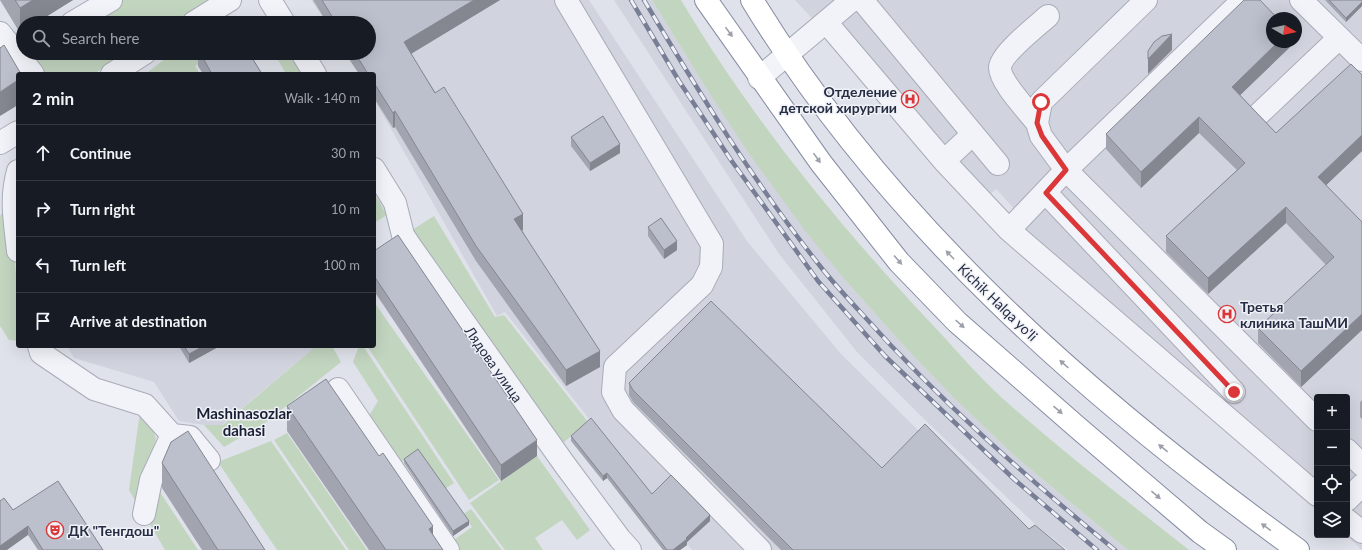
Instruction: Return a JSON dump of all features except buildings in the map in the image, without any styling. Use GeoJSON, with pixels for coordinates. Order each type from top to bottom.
{"type":"FeatureCollection","features":[{"type":"Feature","properties":{"kind":"highway"},"geometry":{"type":"LineString","coordinates":[[706,0],[739,45],[759,78],[821,163],[899,262],[957,322],[1089,438],[1200,532],[1225,550]]}},
{"type":"Feature","properties":{"kind":"highway","name":"Kichik Halqa yo'li"},"geometry":{"type":"LineString","coordinates":[[752,0],[787,56],[818,98],[894,192],[976,283],[1098,395],[1218,492],[1298,550]]}},
{"type":"Feature","properties":{"kind":"street"},"geometry":{"type":"LineString","coordinates":[[84,16],[111,0]]}},
{"type":"Feature","properties":{"kind":"street"},"geometry":{"type":"LineString","coordinates":[[204,16],[230,0]]}},
{"type":"Feature","properties":{"kind":"street"},"geometry":{"type":"LineString","coordinates":[[270,0],[280,16]]}},
{"type":"Feature","properties":{"kind":"street"},"geometry":{"type":"LineString","coordinates":[[566,0],[712,244],[711,267],[702,285],[615,367],[613,392],[623,410],[760,550]]}},
{"type":"Feature","properties":{"kind":"street"},"geometry":{"type":"LineString","coordinates":[[759,78],[852,0]]}},
{"type":"Feature","properties":{"kind":"street"},"geometry":{"type":"LineString","coordinates":[[862,0],[998,164]]}},
{"type":"Feature","properties":{"kind":"street"},"geometry":{"type":"LineString","coordinates":[[1037,123],[1041,102],[1146,0]]}},
{"type":"Feature","properties":{"kind":"street"},"geometry":{"type":"LineString","coordinates":[[1009,230],[1046,193],[1066,170],[1243,0]]}},
{"type":"Feature","properties":{"kind":"street"},"geometry":{"type":"LineString","coordinates":[[1301,0],[1362,60]]}},
{"type":"Feature","properties":{"kind":"street"},"geometry":{"type":"LineString","coordinates":[[1048,16],[1004,57],[1000,67],[1003,79],[1037,123],[1042,136],[1066,170],[1314,417]]}},
{"type":"Feature","properties":{"kind":"street"},"geometry":{"type":"LineString","coordinates":[[826,22],[944,161],[1009,230],[1314,492]]}},
{"type":"Feature","properties":{"kind":"street"},"geometry":{"type":"LineString","coordinates":[[0,33],[16,48]]}},
{"type":"Feature","properties":{"kind":"street"},"geometry":{"type":"LineString","coordinates":[[1260,113],[1339,38]]}},
{"type":"Feature","properties":{"kind":"street"},"geometry":{"type":"LineString","coordinates":[[25,60],[31,72]]}},
{"type":"Feature","properties":{"kind":"street"},"geometry":{"type":"LineString","coordinates":[[115,72],[135,60]]}},
{"type":"Feature","properties":{"kind":"street"},"geometry":{"type":"LineString","coordinates":[[306,60],[314,72]]}},
{"type":"Feature","properties":{"kind":"street"},"geometry":{"type":"LineString","coordinates":[[0,143],[16,133]]}},
{"type":"Feature","properties":{"kind":"street"},"geometry":{"type":"LineString","coordinates":[[944,161],[973,134]]}},
{"type":"Feature","properties":{"kind":"street","name":"Лядова улица"},"geometry":{"type":"LineString","coordinates":[[376,172],[395,203],[404,235],[411,247],[565,465],[620,546]]}},
{"type":"Feature","properties":{"kind":"street"},"geometry":{"type":"LineString","coordinates":[[8,184],[16,238]]}},
{"type":"Feature","properties":{"kind":"street"},"geometry":{"type":"LineString","coordinates":[[1046,193],[1234,392]]}},
{"type":"Feature","properties":{"kind":"street"},"geometry":{"type":"LineString","coordinates":[[40,348],[41,353],[94,389],[144,405],[172,435],[190,437],[209,460]]}},
{"type":"Feature","properties":{"kind":"street"},"geometry":{"type":"LineString","coordinates":[[338,389],[448,550]]}},
{"type":"Feature","properties":{"kind":"street"},"geometry":{"type":"LineString","coordinates":[[144,514],[151,480],[172,435]]}},
{"type":"Feature","properties":{"kind":"street"},"geometry":{"type":"LineString","coordinates":[[1350,453],[1362,465]]}},
{"type":"Feature","properties":{"kind":"street"},"geometry":{"type":"LineString","coordinates":[[1350,497],[1362,486]]}},
{"type":"Feature","properties":{"kind":"street"},"geometry":{"type":"LineString","coordinates":[[1350,522],[1362,532]]}},
{"type":"Feature","properties":{"kind":"shaded area"},"geometry":{"type":"Polygon","coordinates":[[[311,0],[589,0],[747,241],[841,354],[925,437],[1050,550],[692,550],[505,312],[497,316],[376,103],[376,72],[374,72],[371,60],[376,60],[376,16],[322,16],[311,0]]]}},
{"type":"Feature","properties":{"kind":"shaded area"},"geometry":{"type":"Polygon","coordinates":[[[614,0],[652,0],[708,91],[846,281],[904,346],[953,397],[1017,458],[1128,550],[1068,550],[1035,524],[924,419],[857,352],[779,254],[614,0]]]}},
{"type":"Feature","properties":{"kind":"shaded area","name":"Третья клиника ТашМИ"},"geometry":{"type":"Polygon","coordinates":[[[795,0],[1362,0],[1362,550],[1348,538],[1350,538],[1350,394],[1314,394],[1314,508],[997,231],[1017,212],[996,189],[982,201],[795,0]]]}},
{"type":"Feature","properties":{"kind":"shaded area"},"geometry":{"type":"Polygon","coordinates":[[[68,348],[314,348],[222,425],[204,425],[179,421],[154,382],[74,358],[68,348]]]}},
{"type":"Feature","properties":{"kind":"green space"},"geometry":{"type":"Polygon","coordinates":[[[120,0],[208,0],[183,16],[95,16],[120,0]]]}},
{"type":"Feature","properties":{"kind":"green space"},"geometry":{"type":"Polygon","coordinates":[[[652,0],[681,0],[736,85],[796,167],[860,245],[982,378],[1001,397],[1047,437],[1189,550],[1128,550],[1017,458],[953,397],[904,346],[846,281],[806,232],[750,155],[708,91],[652,0]]]}},
{"type":"Feature","properties":{"kind":"green space"},"geometry":{"type":"Polygon","coordinates":[[[32,60],[115,60],[97,72],[40,72],[32,60]]]}},
{"type":"Feature","properties":{"kind":"green space"},"geometry":{"type":"Polygon","coordinates":[[[164,60],[204,60],[195,66],[199,72],[148,72],[164,60]]]}},
{"type":"Feature","properties":{"kind":"green space"},"geometry":{"type":"Polygon","coordinates":[[[278,60],[293,60],[300,72],[285,72],[278,60]]]}},
{"type":"Feature","properties":{"kind":"green space"},"geometry":{"type":"Polygon","coordinates":[[[376,196],[387,215],[376,222],[376,196]]]}},
{"type":"Feature","properties":{"kind":"green space"},"geometry":{"type":"Polygon","coordinates":[[[2,213],[11,219],[16,275],[16,341],[9,340],[0,326],[0,216],[2,213]]]}},
{"type":"Feature","properties":{"kind":"green space"},"geometry":{"type":"Polygon","coordinates":[[[434,216],[495,317],[504,315],[588,422],[563,443],[412,230],[434,216]]]}},
{"type":"Feature","properties":{"kind":"green space"},"geometry":{"type":"Polygon","coordinates":[[[376,305],[499,480],[469,500],[368,348],[376,348],[376,305]]]}},
{"type":"Feature","properties":{"kind":"green space"},"geometry":{"type":"Polygon","coordinates":[[[314,348],[333,348],[341,362],[265,423],[224,447],[204,425],[223,425],[314,348]]]}},
{"type":"Feature","properties":{"kind":"green space"},"geometry":{"type":"Polygon","coordinates":[[[358,348],[364,348],[454,483],[445,489],[419,451],[396,466],[367,419],[378,401],[353,362],[358,348]]]}},
{"type":"Feature","properties":{"kind":"green space"},"geometry":{"type":"Polygon","coordinates":[[[140,412],[152,427],[156,439],[141,511],[129,490],[140,412]]]}},
{"type":"Feature","properties":{"kind":"green space"},"geometry":{"type":"Polygon","coordinates":[[[287,433],[367,550],[349,550],[274,440],[287,433]]]}},
{"type":"Feature","properties":{"kind":"green space"},"geometry":{"type":"Polygon","coordinates":[[[271,441],[346,550],[277,550],[218,462],[271,441]]]}},
{"type":"Feature","properties":{"kind":"green space"},"geometry":{"type":"Polygon","coordinates":[[[537,456],[590,530],[577,540],[562,520],[535,538],[543,550],[505,550],[470,503],[537,456]]]}},
{"type":"Feature","properties":{"kind":"green space"},"geometry":{"type":"Polygon","coordinates":[[[154,483],[198,550],[165,550],[147,519],[154,483]]]}},
{"type":"Feature","properties":{"kind":"green space"},"geometry":{"type":"Polygon","coordinates":[[[471,509],[502,550],[456,550],[451,542],[472,527],[463,514],[471,509]]]}},
{"type":"Feature","properties":{"kind":"railway"},"geometry":{"type":"LineString","coordinates":[[631,0],[679,81],[731,160],[818,281],[885,356],[1015,480],[1097,550]]}},
{"type":"Feature","properties":{"kind":"railway"},"geometry":{"type":"LineString","coordinates":[[644,0],[686,70],[752,173],[799,239],[834,283],[892,347],[953,408],[1049,495],[1115,550]]}},
{"type":"Feature","properties":{"kind":"place","name":"Отделение детской хирургии"},"geometry":{"type":"Point","coordinates":[910,99]}},
{"type":"Feature","properties":{"kind":"place","name":"Третья клиника ТашМИ"},"geometry":{"type":"Point","coordinates":[1227,314]}},
{"type":"Feature","properties":{"kind":"place","name":"ДК \"Тенгдош\""},"geometry":{"type":"Point","coordinates":[55,530]}},
{"type":"Feature","properties":{"kind":"district","name":"Mashinasozlar dahasi"},"geometry":{"type":"Point","coordinates":[244,422]}},
{"type":"Feature","properties":{"kind":"route"},"geometry":{"type":"LineString","coordinates":[[1041,102],[1037,123],[1042,136],[1066,170],[1046,193],[1234,392]]}}]}
